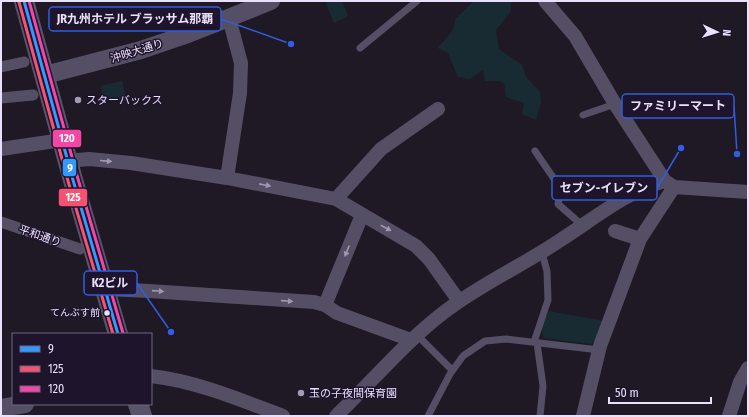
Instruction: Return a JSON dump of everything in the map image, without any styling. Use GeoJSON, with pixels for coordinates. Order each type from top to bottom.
{"type":"FeatureCollection","features":[{"type":"Feature","properties":{"kind":"main road"},"geometry":{"type":"LineString","coordinates":[[24,1],[118,333]]}},
{"type":"Feature","properties":{"kind":"main road"},"geometry":{"type":"LineString","coordinates":[[138,405],[142,416]]}},
{"type":"Feature","properties":{"kind":"street","name":"沖映大通り"},"geometry":{"type":"LineString","coordinates":[[45,75],[141,50],[271,1]]}},
{"type":"Feature","properties":{"kind":"street"},"geometry":{"type":"LineString","coordinates":[[551,3],[575,36],[615,104],[669,184]]}},
{"type":"Feature","properties":{"kind":"street"},"geometry":{"type":"LineString","coordinates":[[227,178],[240,93],[241,63],[229,18]]}},
{"type":"Feature","properties":{"kind":"street"},"geometry":{"type":"LineString","coordinates":[[1,68],[24,62]]}},
{"type":"Feature","properties":{"kind":"street"},"geometry":{"type":"LineString","coordinates":[[1,98],[33,95]]}},
{"type":"Feature","properties":{"kind":"street"},"geometry":{"type":"LineString","coordinates":[[336,199],[381,149],[438,109]]}},
{"type":"Feature","properties":{"kind":"street"},"geometry":{"type":"LineString","coordinates":[[1,149],[62,140]]}},
{"type":"Feature","properties":{"kind":"street"},"geometry":{"type":"LineString","coordinates":[[68,161],[89,159],[131,163],[227,178],[336,199],[416,246],[429,259],[459,301]]}},
{"type":"Feature","properties":{"kind":"street"},"geometry":{"type":"LineString","coordinates":[[583,416],[599,350],[640,239],[669,184]]}},
{"type":"Feature","properties":{"kind":"street"},"geometry":{"type":"LineString","coordinates":[[336,416],[414,338],[459,301],[542,253],[633,193],[648,185],[669,184],[748,192]]}},
{"type":"Feature","properties":{"kind":"street"},"geometry":{"type":"LineString","coordinates":[[325,305],[362,215]]}},
{"type":"Feature","properties":{"kind":"street","name":"平和通り"},"geometry":{"type":"LineString","coordinates":[[1,222],[80,249]]}},
{"type":"Feature","properties":{"kind":"street"},"geometry":{"type":"LineString","coordinates":[[615,232],[640,239]]}},
{"type":"Feature","properties":{"kind":"street"},"geometry":{"type":"LineString","coordinates":[[105,289],[314,302],[325,305],[338,313],[414,338]]}},
{"type":"Feature","properties":{"kind":"street"},"geometry":{"type":"LineString","coordinates":[[729,416],[740,382],[748,368]]}},
{"type":"Feature","properties":{"kind":"street"},"geometry":{"type":"LineString","coordinates":[[152,376],[167,378],[226,395],[283,416]]}},
{"type":"Feature","properties":{"kind":"street"},"geometry":{"type":"LineString","coordinates":[[1,408],[19,405]]}},
{"type":"Feature","properties":{"kind":"lane"},"geometry":{"type":"LineString","coordinates":[[360,48],[417,1]]}},
{"type":"Feature","properties":{"kind":"lane"},"geometry":{"type":"LineString","coordinates":[[583,115],[615,104]]}},
{"type":"Feature","properties":{"kind":"lane"},"geometry":{"type":"LineString","coordinates":[[535,151],[561,189],[558,204],[583,226]]}},
{"type":"Feature","properties":{"kind":"lane"},"geometry":{"type":"LineString","coordinates":[[540,416],[543,386],[536,343],[548,300],[547,271],[542,253]]}},
{"type":"Feature","properties":{"kind":"lane"},"geometry":{"type":"LineString","coordinates":[[414,338],[452,370]]}},
{"type":"Feature","properties":{"kind":"lane"},"geometry":{"type":"LineString","coordinates":[[428,416],[452,370],[463,356],[485,341],[506,339],[599,350]]}},
{"type":"Feature","properties":{"kind":"shaded area"},"geometry":{"type":"Polygon","coordinates":[[[330,1],[342,1],[348,16],[334,23],[326,3],[330,1]]]}},
{"type":"Feature","properties":{"kind":"shaded area"},"geometry":{"type":"Polygon","coordinates":[[[474,1],[511,1],[511,11],[496,30],[499,49],[522,65],[526,77],[540,92],[541,103],[536,120],[522,114],[524,103],[506,97],[504,83],[499,81],[485,81],[483,70],[470,79],[458,77],[448,53],[438,48],[453,30],[456,18],[474,1]]]}},
{"type":"Feature","properties":{"kind":"shaded area"},"geometry":{"type":"Polygon","coordinates":[[[122,81],[127,102],[105,101],[100,86],[122,81]]]}},
{"type":"Feature","properties":{"kind":"shaded area"},"geometry":{"type":"Polygon","coordinates":[[[549,311],[603,321],[596,340],[591,344],[543,338],[542,325],[549,311]]]}},
{"type":"Feature","properties":{"kind":"transit line","name":"9"},"geometry":{"type":"LineString","coordinates":[[24,1],[73,180],[118,333]]}},
{"type":"Feature","properties":{"kind":"transit line","name":"120"},"geometry":{"type":"LineString","coordinates":[[29,1],[78,179],[123,333]]}},
{"type":"Feature","properties":{"kind":"transit line","name":"125"},"geometry":{"type":"LineString","coordinates":[[19,2],[68,181],[113,333]]}},
{"type":"Feature","properties":{"kind":"place","name":"JR九州ホテル ブラッサム那覇"},"geometry":{"type":"Point","coordinates":[291,44]}},
{"type":"Feature","properties":{"kind":"place","name":"スターバックス"},"geometry":{"type":"Point","coordinates":[78,100]}},
{"type":"Feature","properties":{"kind":"place","name":"セブン-イレブン"},"geometry":{"type":"Point","coordinates":[681,148]}},
{"type":"Feature","properties":{"kind":"place","name":"ファミリーマート"},"geometry":{"type":"Point","coordinates":[737,154]}},
{"type":"Feature","properties":{"kind":"place","name":"てんぶす前"},"geometry":{"type":"Point","coordinates":[107,313]}},
{"type":"Feature","properties":{"kind":"place","name":"K2ビル"},"geometry":{"type":"Point","coordinates":[171,332]}},
{"type":"Feature","properties":{"kind":"place","name":"玉の子夜間保育園"},"geometry":{"type":"Point","coordinates":[301,393]}}]}
